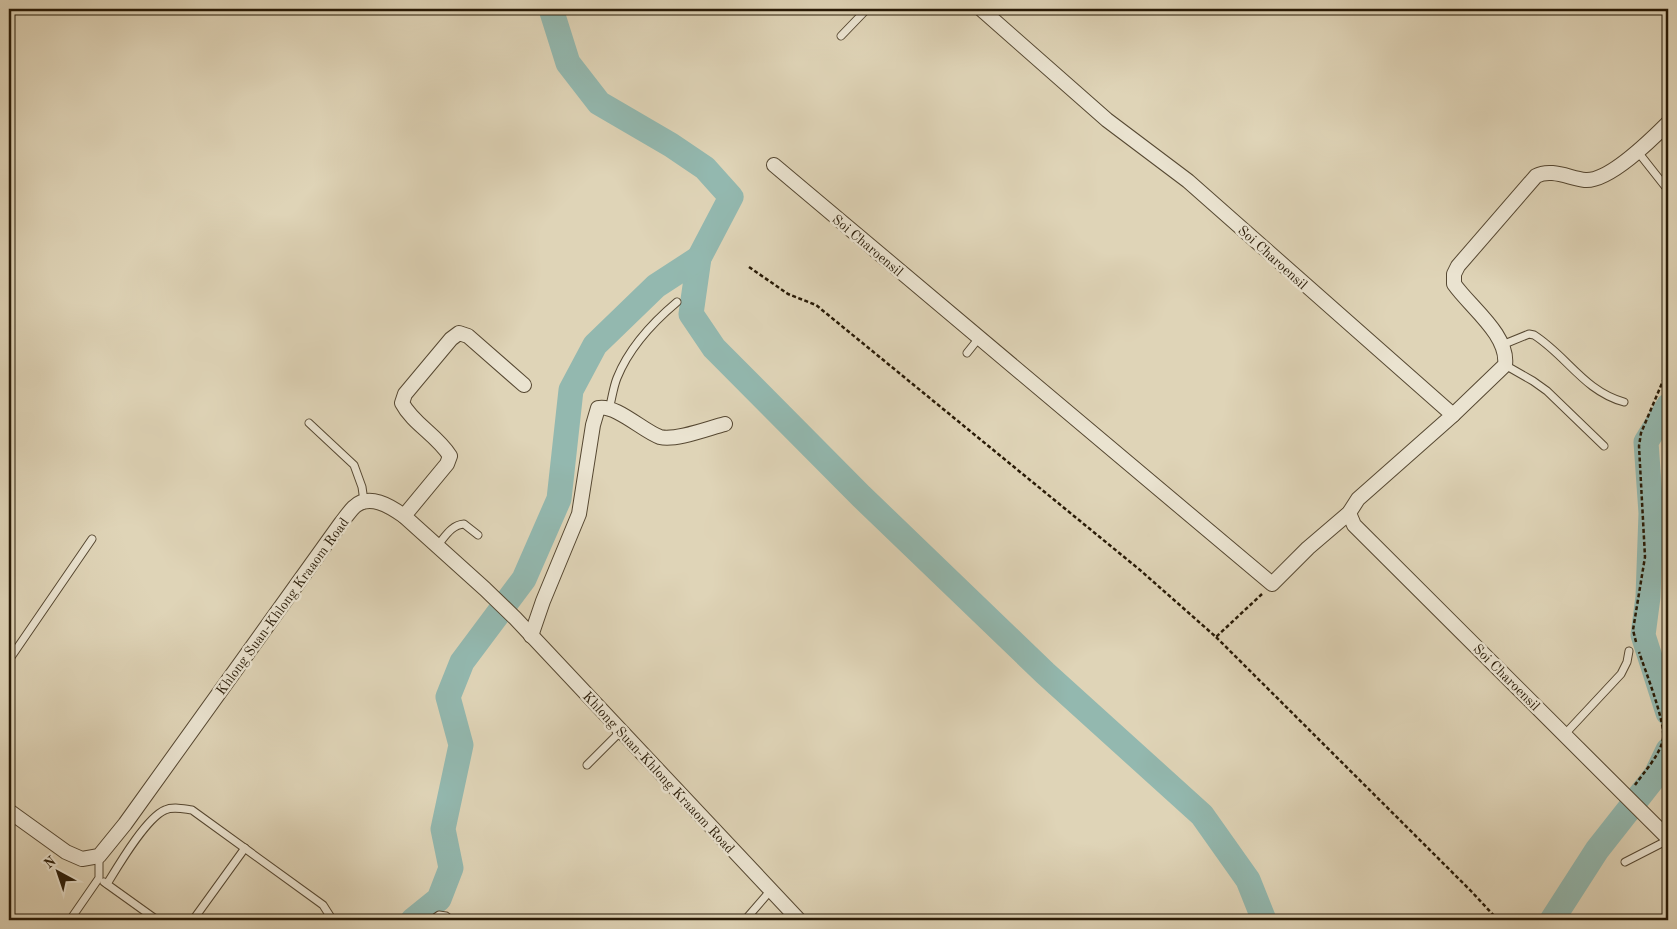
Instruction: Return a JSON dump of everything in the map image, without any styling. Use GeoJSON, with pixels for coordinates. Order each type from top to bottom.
{"type":"FeatureCollection","features":[{"type":"Feature","properties":{"kind":"street","name":"Soi Charoensil"},"geometry":{"type":"LineString","coordinates":[[981,9],[1107,120],[1188,181],[1453,415]]}},
{"type":"Feature","properties":{"kind":"street"},"geometry":{"type":"LineString","coordinates":[[1272,584],[1308,548],[1349,513],[1358,500],[1453,415],[1505,365],[1505,351],[1498,336],[1454,284],[1454,274],[1458,266],[1536,176],[1546,172],[1584,180],[1594,178],[1613,169],[1638,152],[1668,123]]}},
{"type":"Feature","properties":{"kind":"street","name":"Soi Charoensil"},"geometry":{"type":"LineString","coordinates":[[774,166],[1272,584]]}},
{"type":"Feature","properties":{"kind":"street"},"geometry":{"type":"LineString","coordinates":[[404,516],[447,464],[450,456],[443,444],[407,412],[402,403],[405,394],[451,338],[459,333],[468,336],[524,385]]}},
{"type":"Feature","properties":{"kind":"street"},"geometry":{"type":"LineString","coordinates":[[531,636],[543,601],[579,514],[596,411],[601,407],[609,409],[660,436],[683,435],[725,424]]}},
{"type":"Feature","properties":{"kind":"street","name":"Khlong Suan-Khlong Kraaom Road"},"geometry":{"type":"LineString","coordinates":[[99,856],[125,824],[341,523],[354,507],[364,501],[372,501],[389,506],[404,516],[485,589],[799,920]]}},
{"type":"Feature","properties":{"kind":"street","name":"Soi Charoensil"},"geometry":{"type":"LineString","coordinates":[[1349,513],[1354,525],[1668,839]]}},
{"type":"Feature","properties":{"kind":"street"},"geometry":{"type":"LineString","coordinates":[[9,811],[66,852],[82,859],[99,856]]}},
{"type":"Feature","properties":{"kind":"lane"},"geometry":{"type":"LineString","coordinates":[[841,36],[867,9]]}},
{"type":"Feature","properties":{"kind":"lane"},"geometry":{"type":"LineString","coordinates":[[1638,152],[1668,190]]}},
{"type":"Feature","properties":{"kind":"lane"},"geometry":{"type":"LineString","coordinates":[[609,409],[616,379],[637,342],[677,302]]}},
{"type":"Feature","properties":{"kind":"lane"},"geometry":{"type":"LineString","coordinates":[[1502,345],[1529,334],[1534,335],[1589,385],[1604,394],[1624,402]]}},
{"type":"Feature","properties":{"kind":"lane"},"geometry":{"type":"LineString","coordinates":[[967,353],[979,338]]}},
{"type":"Feature","properties":{"kind":"lane"},"geometry":{"type":"LineString","coordinates":[[1505,365],[1547,391],[1604,446]]}},
{"type":"Feature","properties":{"kind":"lane"},"geometry":{"type":"LineString","coordinates":[[309,423],[354,465],[362,487],[364,501]]}},
{"type":"Feature","properties":{"kind":"lane"},"geometry":{"type":"LineString","coordinates":[[437,546],[453,527],[458,525],[464,524],[478,535]]}},
{"type":"Feature","properties":{"kind":"lane"},"geometry":{"type":"LineString","coordinates":[[9,660],[92,539]]}},
{"type":"Feature","properties":{"kind":"lane"},"geometry":{"type":"LineString","coordinates":[[1565,734],[1621,674],[1628,662],[1629,651]]}},
{"type":"Feature","properties":{"kind":"lane"},"geometry":{"type":"LineString","coordinates":[[587,765],[621,731]]}},
{"type":"Feature","properties":{"kind":"lane"},"geometry":{"type":"LineString","coordinates":[[107,884],[124,857],[151,821],[165,809],[192,810],[323,905],[331,920]]}},
{"type":"Feature","properties":{"kind":"lane"},"geometry":{"type":"LineString","coordinates":[[1626,862],[1668,839]]}},
{"type":"Feature","properties":{"kind":"lane"},"geometry":{"type":"LineString","coordinates":[[193,920],[245,848]]}},
{"type":"Feature","properties":{"kind":"lane"},"geometry":{"type":"LineString","coordinates":[[70,920],[99,878],[99,856]]}},
{"type":"Feature","properties":{"kind":"lane"},"geometry":{"type":"LineString","coordinates":[[99,878],[156,920]]}},
{"type":"Feature","properties":{"kind":"lane"},"geometry":{"type":"LineString","coordinates":[[745,920],[771,890]]}},
{"type":"Feature","properties":{"kind":"lane"},"geometry":{"type":"LineString","coordinates":[[432,920],[439,915],[446,916],[451,920]]}},
{"type":"Feature","properties":{"kind":"path"},"geometry":{"type":"LineString","coordinates":[[748,267],[788,294],[816,305],[1140,570],[1216,637],[1498,920]]}},
{"type":"Feature","properties":{"kind":"path"},"geometry":{"type":"LineString","coordinates":[[1627,796],[1658,752],[1663,739],[1658,709],[1633,630],[1645,557],[1639,446],[1641,433],[1668,369]]}},
{"type":"Feature","properties":{"kind":"path"},"geometry":{"type":"LineString","coordinates":[[1216,637],[1272,584]]}},
{"type":"Feature","properties":{"kind":"waterway"},"geometry":{"type":"LineString","coordinates":[[551,9],[568,63],[599,103],[671,145],[705,168],[731,197],[699,258],[691,314],[714,348],[861,496],[1045,673],[1202,815],[1248,880],[1264,920]]}},
{"type":"Feature","properties":{"kind":"waterway"},"geometry":{"type":"LineString","coordinates":[[413,920],[439,899],[451,868],[443,829],[461,745],[448,697],[462,662],[524,579],[559,499],[571,390],[595,345],[656,286],[699,258]]}},
{"type":"Feature","properties":{"kind":"waterway"},"geometry":{"type":"LineString","coordinates":[[1668,406],[1646,442],[1651,513],[1648,597],[1643,635],[1668,713]]}},
{"type":"Feature","properties":{"kind":"waterway"},"geometry":{"type":"LineString","coordinates":[[1552,920],[1597,850],[1656,775],[1668,750]]}}]}
